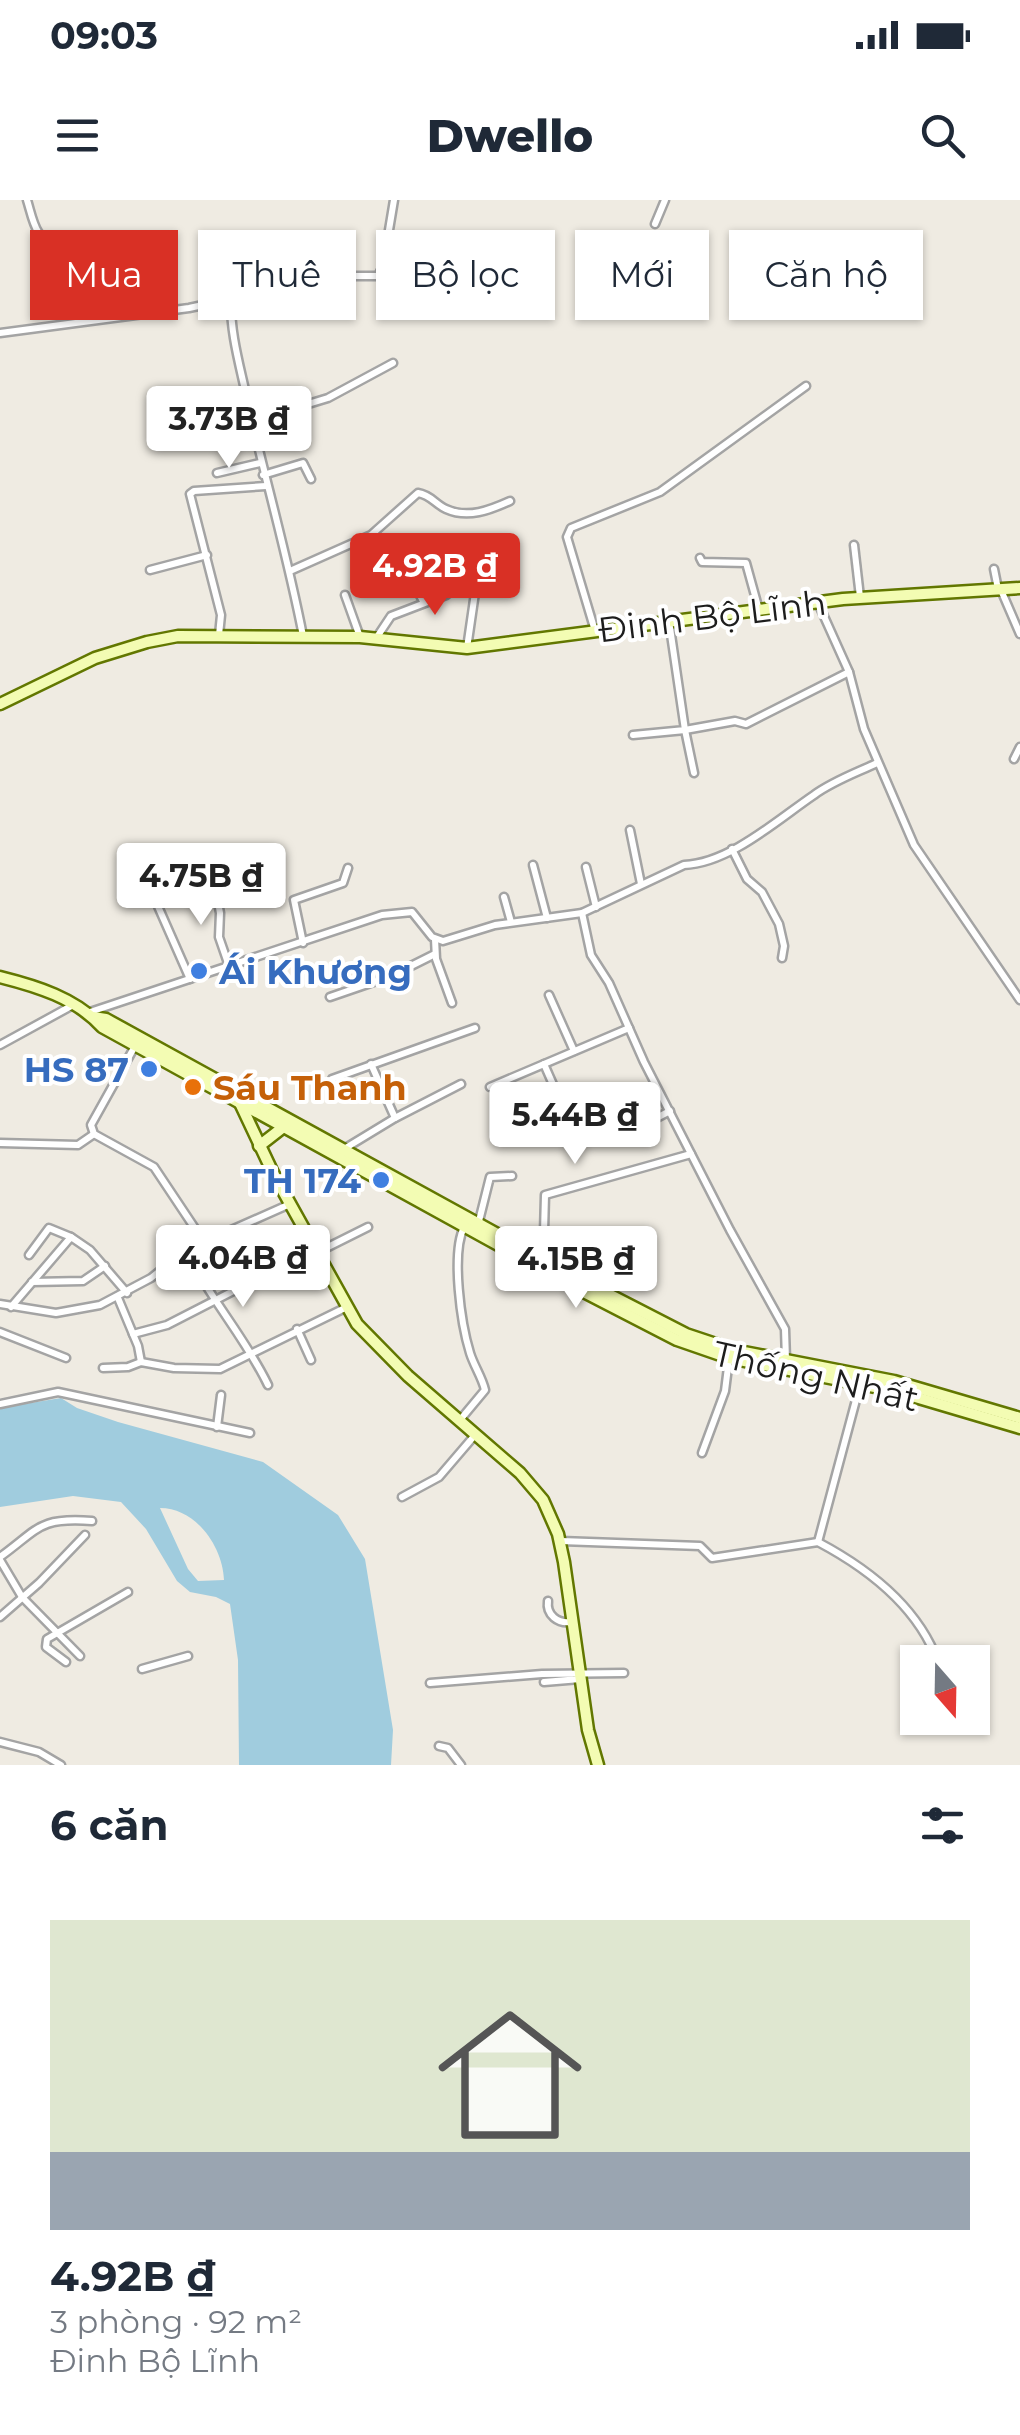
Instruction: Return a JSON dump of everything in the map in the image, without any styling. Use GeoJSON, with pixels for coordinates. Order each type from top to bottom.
{"type":"FeatureCollection","features":[{"type":"Feature","properties":{"kind":"main road","name":"Đinh Bộ Lĩnh"},"geometry":{"type":"LineString","coordinates":[[0,704],[106,654],[162,638],[360,637],[468,648],[817,602],[1020,588]]}},
{"type":"Feature","properties":{"kind":"main road"},"geometry":{"type":"LineString","coordinates":[[0,977],[43,990],[90,1015]]}},
{"type":"Feature","properties":{"kind":"main road","name":"Thống Nhất"},"geometry":{"type":"LineString","coordinates":[[90,1015],[102,1027],[686,1334],[1020,1428]]}},
{"type":"Feature","properties":{"kind":"main road","name":"Thống Nhất"},"geometry":{"type":"LineString","coordinates":[[90,1015],[106,1019],[242,1099]]}},
{"type":"Feature","properties":{"kind":"main road"},"geometry":{"type":"LineString","coordinates":[[242,1099],[259,1146],[347,1307],[376,1346],[534,1488],[551,1517],[560,1541],[588,1730],[598,1765]]}},
{"type":"Feature","properties":{"kind":"main road"},"geometry":{"type":"LineString","coordinates":[[259,1146],[288,1124]]}},
{"type":"Feature","properties":{"kind":"main road","name":"Thống Nhất"},"geometry":{"type":"LineString","coordinates":[[288,1124],[344,1149],[447,1210],[465,1226],[663,1334],[729,1358],[894,1381],[1020,1418]]}},
{"type":"Feature","properties":{"kind":"street"},"geometry":{"type":"LineString","coordinates":[[27,200],[37,230]]}},
{"type":"Feature","properties":{"kind":"street"},"geometry":{"type":"LineString","coordinates":[[356,277],[378,276],[383,266],[394,200]]}},
{"type":"Feature","properties":{"kind":"street"},"geometry":{"type":"LineString","coordinates":[[655,224],[665,200]]}},
{"type":"Feature","properties":{"kind":"street"},"geometry":{"type":"LineString","coordinates":[[0,333],[198,306]]}},
{"type":"Feature","properties":{"kind":"street"},"geometry":{"type":"LineString","coordinates":[[232,320],[233,343],[263,475],[283,536],[303,636]]}},
{"type":"Feature","properties":{"kind":"street"},"geometry":{"type":"LineString","coordinates":[[252,421],[328,398],[393,363]]}},
{"type":"Feature","properties":{"kind":"street"},"geometry":{"type":"LineString","coordinates":[[595,631],[568,537],[571,528],[660,492],[806,386]]}},
{"type":"Feature","properties":{"kind":"street"},"geometry":{"type":"LineString","coordinates":[[218,473],[260,463]]}},
{"type":"Feature","properties":{"kind":"street"},"geometry":{"type":"LineString","coordinates":[[263,475],[303,463],[311,479]]}},
{"type":"Feature","properties":{"kind":"street"},"geometry":{"type":"LineString","coordinates":[[219,635],[221,615],[190,494],[266,486]]}},
{"type":"Feature","properties":{"kind":"street"},"geometry":{"type":"LineString","coordinates":[[290,571],[370,536],[418,492],[456,512],[480,512],[510,501]]}},
{"type":"Feature","properties":{"kind":"street"},"geometry":{"type":"LineString","coordinates":[[854,545],[860,598]]}},
{"type":"Feature","properties":{"kind":"street"},"geometry":{"type":"LineString","coordinates":[[150,570],[207,555]]}},
{"type":"Feature","properties":{"kind":"street"},"geometry":{"type":"LineString","coordinates":[[700,558],[704,562],[746,564],[759,610]]}},
{"type":"Feature","properties":{"kind":"street"},"geometry":{"type":"LineString","coordinates":[[424,603],[412,582],[445,559]]}},
{"type":"Feature","properties":{"kind":"street"},"geometry":{"type":"LineString","coordinates":[[994,569],[1020,634]]}},
{"type":"Feature","properties":{"kind":"street"},"geometry":{"type":"LineString","coordinates":[[376,638],[388,618],[446,595],[471,576],[476,578],[468,648]]}},
{"type":"Feature","properties":{"kind":"street"},"geometry":{"type":"LineString","coordinates":[[345,595],[360,637]]}},
{"type":"Feature","properties":{"kind":"street"},"geometry":{"type":"LineString","coordinates":[[817,602],[850,672],[858,711],[877,762],[923,862],[1020,1000]]}},
{"type":"Feature","properties":{"kind":"street"},"geometry":{"type":"LineString","coordinates":[[670,621],[694,773]]}},
{"type":"Feature","properties":{"kind":"street"},"geometry":{"type":"LineString","coordinates":[[633,735],[726,722],[746,724],[850,672]]}},
{"type":"Feature","properties":{"kind":"street"},"geometry":{"type":"LineString","coordinates":[[1014,760],[1020,748]]}},
{"type":"Feature","properties":{"kind":"street"},"geometry":{"type":"LineString","coordinates":[[435,939],[446,941],[485,927],[582,913],[684,865],[700,864],[732,849],[830,784],[877,762]]}},
{"type":"Feature","properties":{"kind":"street"},"geometry":{"type":"LineString","coordinates":[[630,830],[641,884]]}},
{"type":"Feature","properties":{"kind":"street"},"geometry":{"type":"LineString","coordinates":[[732,849],[747,880],[762,892],[779,924],[782,958]]}},
{"type":"Feature","properties":{"kind":"street"},"geometry":{"type":"LineString","coordinates":[[533,865],[546,918]]}},
{"type":"Feature","properties":{"kind":"street"},"geometry":{"type":"LineString","coordinates":[[586,867],[596,907]]}},
{"type":"Feature","properties":{"kind":"street"},"geometry":{"type":"LineString","coordinates":[[303,943],[294,900],[343,883],[348,868]]}},
{"type":"Feature","properties":{"kind":"street"},"geometry":{"type":"LineString","coordinates":[[220,881],[219,937],[229,966]]}},
{"type":"Feature","properties":{"kind":"street"},"geometry":{"type":"LineString","coordinates":[[504,897],[512,922]]}},
{"type":"Feature","properties":{"kind":"street"},"geometry":{"type":"LineString","coordinates":[[157,904],[190,978]]}},
{"type":"Feature","properties":{"kind":"street"},"geometry":{"type":"LineString","coordinates":[[90,1015],[360,921],[406,911],[416,915],[435,939],[435,954],[452,1002]]}},
{"type":"Feature","properties":{"kind":"street"},"geometry":{"type":"LineString","coordinates":[[582,913],[589,950],[785,1330],[786,1360]]}},
{"type":"Feature","properties":{"kind":"street"},"geometry":{"type":"LineString","coordinates":[[330,997],[391,976],[435,954]]}},
{"type":"Feature","properties":{"kind":"street"},"geometry":{"type":"LineString","coordinates":[[548,996],[574,1051]]}},
{"type":"Feature","properties":{"kind":"street"},"geometry":{"type":"LineString","coordinates":[[0,1045],[74,1005]]}},
{"type":"Feature","properties":{"kind":"street"},"geometry":{"type":"LineString","coordinates":[[332,1079],[475,1028]]}},
{"type":"Feature","properties":{"kind":"street"},"geometry":{"type":"LineString","coordinates":[[490,1087],[629,1028]]}},
{"type":"Feature","properties":{"kind":"street"},"geometry":{"type":"LineString","coordinates":[[136,1045],[92,1126],[94,1134],[154,1167],[204,1242]]}},
{"type":"Feature","properties":{"kind":"street"},"geometry":{"type":"LineString","coordinates":[[371,1064],[395,1118]]}},
{"type":"Feature","properties":{"kind":"street"},"geometry":{"type":"LineString","coordinates":[[544,1064],[554,1089],[552,1125]]}},
{"type":"Feature","properties":{"kind":"street"},"geometry":{"type":"LineString","coordinates":[[344,1149],[460,1084]]}},
{"type":"Feature","properties":{"kind":"street"},"geometry":{"type":"LineString","coordinates":[[571,1125],[624,1119],[635,1128],[670,1111]]}},
{"type":"Feature","properties":{"kind":"street"},"geometry":{"type":"LineString","coordinates":[[0,1143],[78,1145],[94,1134]]}},
{"type":"Feature","properties":{"kind":"street"},"geometry":{"type":"LineString","coordinates":[[538,1254],[544,1232],[545,1196],[691,1154]]}},
{"type":"Feature","properties":{"kind":"street"},"geometry":{"type":"LineString","coordinates":[[478,1222],[490,1177],[512,1176]]}},
{"type":"Feature","properties":{"kind":"street"},"geometry":{"type":"LineString","coordinates":[[0,1305],[67,1313],[118,1298],[186,1250],[290,1204]]}},
{"type":"Feature","properties":{"kind":"street"},"geometry":{"type":"LineString","coordinates":[[460,1421],[485,1390],[468,1346],[462,1300],[458,1245],[465,1226]]}},
{"type":"Feature","properties":{"kind":"street"},"geometry":{"type":"LineString","coordinates":[[133,1334],[158,1329],[368,1227]]}},
{"type":"Feature","properties":{"kind":"street"},"geometry":{"type":"LineString","coordinates":[[29,1256],[50,1228],[85,1246],[127,1293]]}},
{"type":"Feature","properties":{"kind":"street"},"geometry":{"type":"LineString","coordinates":[[10,1307],[71,1237]]}},
{"type":"Feature","properties":{"kind":"street"},"geometry":{"type":"LineString","coordinates":[[186,1250],[213,1301],[252,1352],[268,1384]]}},
{"type":"Feature","properties":{"kind":"street"},"geometry":{"type":"LineString","coordinates":[[31,1282],[84,1281],[105,1266]]}},
{"type":"Feature","properties":{"kind":"street"},"geometry":{"type":"LineString","coordinates":[[118,1298],[141,1362]]}},
{"type":"Feature","properties":{"kind":"street"},"geometry":{"type":"LineString","coordinates":[[103,1368],[141,1362],[217,1369],[347,1307]]}},
{"type":"Feature","properties":{"kind":"street"},"geometry":{"type":"LineString","coordinates":[[297,1329],[311,1360]]}},
{"type":"Feature","properties":{"kind":"street"},"geometry":{"type":"LineString","coordinates":[[0,1332],[66,1358]]}},
{"type":"Feature","properties":{"kind":"street"},"geometry":{"type":"LineString","coordinates":[[702,1453],[725,1391],[729,1358]]}},
{"type":"Feature","properties":{"kind":"street"},"geometry":{"type":"LineString","coordinates":[[818,1542],[860,1385]]}},
{"type":"Feature","properties":{"kind":"street"},"geometry":{"type":"LineString","coordinates":[[0,1404],[58,1392],[250,1433]]}},
{"type":"Feature","properties":{"kind":"street"},"geometry":{"type":"LineString","coordinates":[[217,1426],[221,1395]]}},
{"type":"Feature","properties":{"kind":"street"},"geometry":{"type":"LineString","coordinates":[[402,1497],[439,1477],[476,1434]]}},
{"type":"Feature","properties":{"kind":"street"},"geometry":{"type":"LineString","coordinates":[[80,1656],[22,1597],[0,1559],[28,1533],[52,1522],[92,1521]]}},
{"type":"Feature","properties":{"kind":"street"},"geometry":{"type":"LineString","coordinates":[[0,1617],[85,1535]]}},
{"type":"Feature","properties":{"kind":"street"},"geometry":{"type":"LineString","coordinates":[[560,1541],[702,1546],[710,1558],[818,1542],[879,1581],[920,1628],[929,1645]]}},
{"type":"Feature","properties":{"kind":"street"},"geometry":{"type":"LineString","coordinates":[[66,1662],[44,1644],[56,1631],[128,1592]]}},
{"type":"Feature","properties":{"kind":"street"},"geometry":{"type":"LineString","coordinates":[[548,1601],[548,1611],[555,1618],[565,1623],[573,1621]]}},
{"type":"Feature","properties":{"kind":"street"},"geometry":{"type":"LineString","coordinates":[[142,1669],[188,1656]]}},
{"type":"Feature","properties":{"kind":"street"},"geometry":{"type":"LineString","coordinates":[[544,1682],[624,1673]]}},
{"type":"Feature","properties":{"kind":"street"},"geometry":{"type":"LineString","coordinates":[[430,1683],[519,1676],[581,1677]]}},
{"type":"Feature","properties":{"kind":"street"},"geometry":{"type":"LineString","coordinates":[[0,1742],[40,1752],[62,1765]]}},
{"type":"Feature","properties":{"kind":"street"},"geometry":{"type":"LineString","coordinates":[[439,1746],[448,1748],[461,1765]]}},
{"type":"Feature","properties":{"kind":"water"},"geometry":{"type":"Polygon","coordinates":[[[61,1398],[77,1408],[118,1422],[263,1462],[338,1515],[365,1559],[393,1730],[391,1765],[239,1765],[238,1660],[230,1604],[190,1592],[177,1581],[146,1529],[121,1502],[73,1496],[0,1507],[0,1408],[61,1398]],[[160,1508],[188,1569],[198,1581],[224,1580],[219,1555],[205,1532],[196,1522],[160,1508]]]}},
{"type":"Feature","properties":{"kind":"place","name":"Ái Khương"},"geometry":{"type":"Point","coordinates":[199,971]}},
{"type":"Feature","properties":{"kind":"place","name":"HS 87"},"geometry":{"type":"Point","coordinates":[149,1069]}},
{"type":"Feature","properties":{"kind":"place","name":"Sáu Thanh"},"geometry":{"type":"Point","coordinates":[193,1087]}},
{"type":"Feature","properties":{"kind":"place","name":"TH 174"},"geometry":{"type":"Point","coordinates":[381,1180]}}]}
